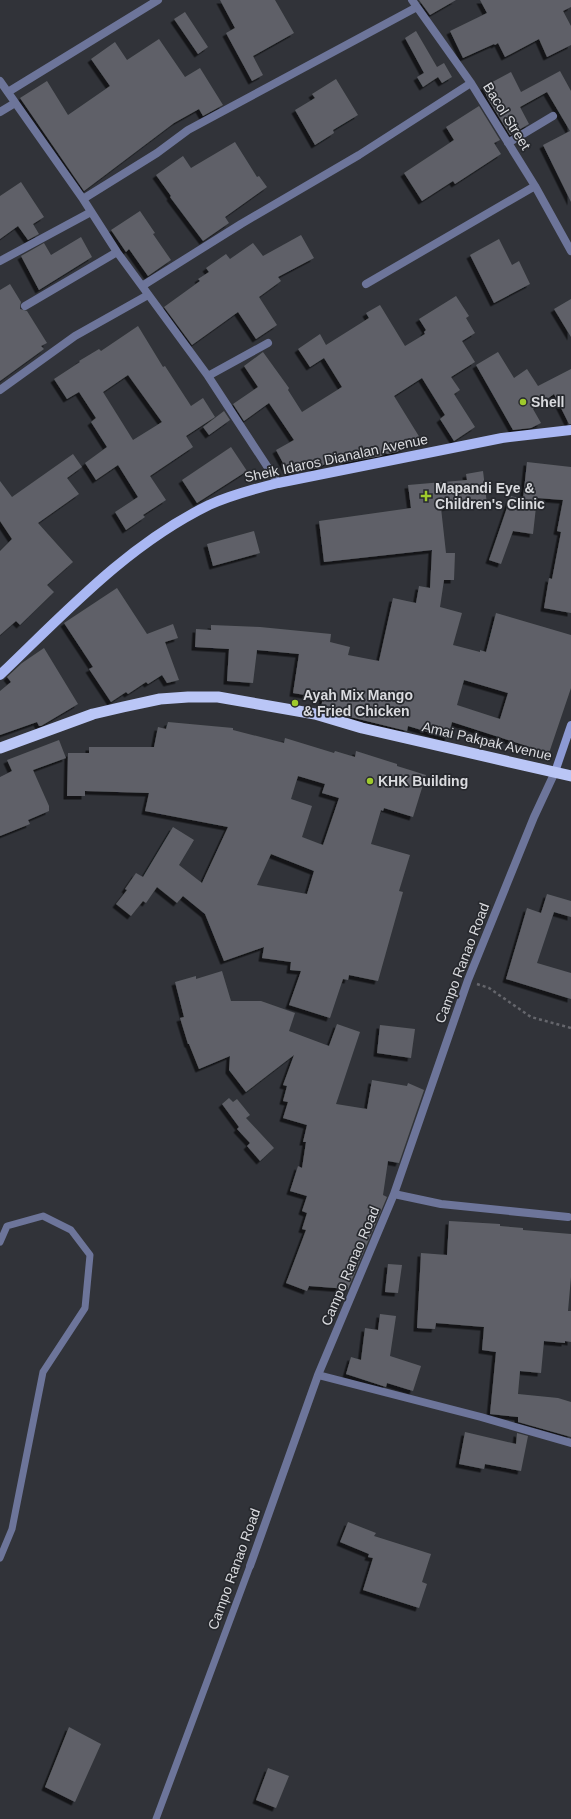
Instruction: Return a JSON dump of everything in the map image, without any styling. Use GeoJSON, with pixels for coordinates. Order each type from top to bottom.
{"type":"FeatureCollection","features":[{"type":"Feature","properties":{"kind":"highway","name":"Amai Pakpak Avenue"},"geometry":{"type":"LineString","coordinates":[[0,748],[93,714],[160,699],[218,697],[315,714],[362,728],[571,776]]}},
{"type":"Feature","properties":{"kind":"main road","name":"Sheik Idaros Dianalan Avenue"},"geometry":{"type":"LineString","coordinates":[[0,675],[122,560],[157,535],[210,505],[244,491],[278,483],[502,438],[571,430]]}},
{"type":"Feature","properties":{"kind":"main road","name":"Campo Ranao Road"},"geometry":{"type":"LineString","coordinates":[[555,772],[571,725]]}},
{"type":"Feature","properties":{"kind":"street"},"geometry":{"type":"LineString","coordinates":[[8,92],[158,0]]}},
{"type":"Feature","properties":{"kind":"street"},"geometry":{"type":"LineString","coordinates":[[83,199],[157,153],[188,130],[415,3]]}},
{"type":"Feature","properties":{"kind":"street","name":"Bacol Street"},"geometry":{"type":"LineString","coordinates":[[415,3],[471,84],[535,186],[571,251]]}},
{"type":"Feature","properties":{"kind":"street"},"geometry":{"type":"LineString","coordinates":[[0,81],[92,212],[117,252],[208,376],[278,483]]}},
{"type":"Feature","properties":{"kind":"street"},"geometry":{"type":"LineString","coordinates":[[142,286],[241,224],[359,155],[471,84]]}},
{"type":"Feature","properties":{"kind":"street"},"geometry":{"type":"LineString","coordinates":[[0,112],[14,103]]}},
{"type":"Feature","properties":{"kind":"street"},"geometry":{"type":"LineString","coordinates":[[508,143],[553,116]]}},
{"type":"Feature","properties":{"kind":"street"},"geometry":{"type":"LineString","coordinates":[[366,284],[535,186]]}},
{"type":"Feature","properties":{"kind":"street"},"geometry":{"type":"LineString","coordinates":[[0,261],[92,212]]}},
{"type":"Feature","properties":{"kind":"street"},"geometry":{"type":"LineString","coordinates":[[25,306],[117,252]]}},
{"type":"Feature","properties":{"kind":"street"},"geometry":{"type":"LineString","coordinates":[[0,390],[75,336],[148,295]]}},
{"type":"Feature","properties":{"kind":"street"},"geometry":{"type":"LineString","coordinates":[[208,376],[268,342]]}},
{"type":"Feature","properties":{"kind":"street","name":"Campo Ranao Road"},"geometry":{"type":"LineString","coordinates":[[250,1566],[318,1375],[394,1194],[468,980],[534,817],[555,772]]}},
{"type":"Feature","properties":{"kind":"street"},"geometry":{"type":"LineString","coordinates":[[394,1194],[441,1204],[568,1217]]}},
{"type":"Feature","properties":{"kind":"street"},"geometry":{"type":"LineString","coordinates":[[318,1375],[481,1417],[571,1443]]}},
{"type":"Feature","properties":{"kind":"lane"},"geometry":{"type":"LineString","coordinates":[[0,1242],[7,1226],[43,1216],[71,1230],[90,1255],[85,1308],[43,1372],[12,1529],[0,1558]]}},
{"type":"Feature","properties":{"kind":"lane","name":"Campo Ranao Road"},"geometry":{"type":"LineString","coordinates":[[156,1819],[250,1566]]}},
{"type":"Feature","properties":{"kind":"path"},"geometry":{"type":"LineString","coordinates":[[468,980],[488,988],[531,1017],[571,1028]]}},
{"type":"Feature","properties":{"kind":"building"},"geometry":{"type":"Polygon","coordinates":[[[220,0],[275,0],[294,33],[253,56],[263,75],[252,81],[226,33],[235,28],[220,0]]]}},
{"type":"Feature","properties":{"kind":"building"},"geometry":{"type":"Polygon","coordinates":[[[419,0],[456,0],[430,15],[419,0]]]}},
{"type":"Feature","properties":{"kind":"building"},"geometry":{"type":"Polygon","coordinates":[[[480,0],[571,0],[571,7],[563,11],[571,26],[571,45],[547,57],[539,39],[505,57],[498,43],[463,58],[450,31],[487,13],[480,0]]]}},
{"type":"Feature","properties":{"kind":"building"},"geometry":{"type":"Polygon","coordinates":[[[185,12],[208,47],[198,54],[174,19],[185,12]]]}},
{"type":"Feature","properties":{"kind":"building"},"geometry":{"type":"Polygon","coordinates":[[[416,31],[437,67],[444,63],[452,77],[442,83],[438,77],[423,87],[417,77],[424,73],[405,38],[416,31]]]}},
{"type":"Feature","properties":{"kind":"building"},"geometry":{"type":"Polygon","coordinates":[[[159,39],[185,77],[200,68],[223,105],[203,116],[199,109],[174,123],[84,191],[20,98],[47,81],[68,115],[110,86],[91,59],[115,42],[127,60],[159,39]]]}},
{"type":"Feature","properties":{"kind":"building"},"geometry":{"type":"Polygon","coordinates":[[[560,71],[571,91],[571,202],[543,145],[570,131],[547,92],[520,107],[529,124],[510,135],[488,99],[483,87],[511,72],[521,92],[560,71]]]}},
{"type":"Feature","properties":{"kind":"building"},"geometry":{"type":"Polygon","coordinates":[[[336,79],[358,115],[333,130],[334,133],[315,145],[295,110],[315,98],[312,94],[336,79]]]}},
{"type":"Feature","properties":{"kind":"building"},"geometry":{"type":"Polygon","coordinates":[[[479,106],[500,140],[494,143],[501,154],[455,184],[453,181],[422,201],[404,173],[454,140],[446,127],[479,106]]]}},
{"type":"Feature","properties":{"kind":"building"},"geometry":{"type":"Polygon","coordinates":[[[235,142],[257,177],[259,176],[267,187],[225,217],[229,223],[203,241],[170,197],[171,196],[156,175],[183,156],[191,168],[235,142]]]}},
{"type":"Feature","properties":{"kind":"building"},"geometry":{"type":"Polygon","coordinates":[[[21,182],[44,217],[33,224],[39,234],[28,240],[18,226],[0,239],[0,196],[21,182]]]}},
{"type":"Feature","properties":{"kind":"building"},"geometry":{"type":"Polygon","coordinates":[[[140,211],[155,233],[153,234],[171,260],[148,276],[129,249],[126,252],[111,230],[140,211]]]}},
{"type":"Feature","properties":{"kind":"building"},"geometry":{"type":"Polygon","coordinates":[[[301,235],[314,258],[278,277],[281,281],[259,297],[277,325],[256,339],[238,312],[192,345],[164,307],[200,281],[198,279],[209,272],[206,268],[226,254],[230,259],[253,243],[263,256],[301,235]]]}},
{"type":"Feature","properties":{"kind":"building"},"geometry":{"type":"Polygon","coordinates":[[[81,237],[92,257],[39,290],[21,256],[44,243],[51,255],[81,237]]]}},
{"type":"Feature","properties":{"kind":"building"},"geometry":{"type":"Polygon","coordinates":[[[499,239],[512,265],[519,261],[530,284],[494,303],[470,255],[499,239]]]}},
{"type":"Feature","properties":{"kind":"building"},"geometry":{"type":"Polygon","coordinates":[[[10,284],[21,302],[20,309],[27,311],[47,343],[41,346],[44,349],[0,381],[0,290],[10,284]]]}},
{"type":"Feature","properties":{"kind":"building"},"geometry":{"type":"Polygon","coordinates":[[[456,296],[469,316],[466,318],[475,333],[462,341],[475,362],[451,377],[460,390],[454,394],[475,427],[454,441],[440,419],[445,415],[422,378],[394,396],[420,438],[397,452],[347,462],[342,454],[318,468],[314,469],[311,464],[289,474],[276,450],[294,440],[269,403],[244,421],[233,404],[258,387],[244,366],[263,352],[289,388],[288,390],[302,412],[342,387],[324,358],[310,367],[298,349],[320,334],[326,345],[369,318],[366,313],[380,305],[405,346],[425,334],[424,332],[426,330],[419,319],[456,296]]]}},
{"type":"Feature","properties":{"kind":"building"},"geometry":{"type":"Polygon","coordinates":[[[571,299],[571,337],[554,309],[571,299]]]}},
{"type":"Feature","properties":{"kind":"building"},"geometry":{"type":"Polygon","coordinates":[[[138,326],[163,367],[165,366],[191,406],[203,398],[215,417],[186,436],[193,447],[150,476],[166,500],[143,515],[145,517],[126,530],[115,512],[138,497],[118,465],[96,480],[85,463],[107,447],[91,422],[96,418],[79,392],[67,399],[54,379],[99,349],[101,351],[138,326]],[[128,375],[103,392],[133,440],[162,422],[128,375]]]}},
{"type":"Feature","properties":{"kind":"building"},"geometry":{"type":"Polygon","coordinates":[[[498,352],[514,378],[527,369],[538,386],[571,369],[571,424],[569,424],[554,394],[533,409],[541,423],[531,428],[513,430],[476,365],[498,352]]]}},
{"type":"Feature","properties":{"kind":"building"},"geometry":{"type":"Polygon","coordinates":[[[224,411],[230,420],[209,435],[203,427],[224,411]]]}},
{"type":"Feature","properties":{"kind":"building"},"geometry":{"type":"Polygon","coordinates":[[[231,447],[247,471],[197,503],[182,480],[231,447]]]}},
{"type":"Feature","properties":{"kind":"building"},"geometry":{"type":"Polygon","coordinates":[[[73,454],[82,467],[67,478],[79,494],[38,523],[73,562],[47,585],[54,592],[20,625],[16,621],[0,635],[0,551],[12,539],[0,521],[0,481],[12,497],[73,454]]]}},
{"type":"Feature","properties":{"kind":"building"},"geometry":{"type":"Polygon","coordinates":[[[527,462],[571,467],[571,613],[544,608],[549,578],[552,579],[561,532],[557,531],[563,500],[537,498],[533,534],[513,531],[501,564],[489,560],[511,496],[523,499],[527,462]]]}},
{"type":"Feature","properties":{"kind":"building"},"geometry":{"type":"Polygon","coordinates":[[[483,471],[487,504],[471,506],[471,504],[441,508],[446,553],[455,553],[454,580],[444,580],[440,607],[462,613],[453,645],[480,652],[480,650],[486,652],[496,613],[571,635],[571,688],[549,753],[452,722],[448,738],[408,726],[407,731],[338,714],[339,711],[321,707],[323,698],[293,693],[299,654],[257,650],[253,683],[227,681],[229,649],[195,647],[196,629],[211,630],[211,625],[260,627],[331,634],[330,642],[350,647],[348,655],[379,661],[393,598],[416,603],[419,586],[430,588],[432,550],[324,562],[319,521],[411,508],[408,485],[467,480],[466,474],[483,471]],[[464,680],[457,705],[500,719],[508,693],[464,680]]]}},
{"type":"Feature","properties":{"kind":"building"},"geometry":{"type":"Polygon","coordinates":[[[254,531],[260,553],[213,566],[207,544],[254,531]]]}},
{"type":"Feature","properties":{"kind":"building"},"geometry":{"type":"Polygon","coordinates":[[[117,588],[147,634],[173,624],[178,638],[165,642],[179,680],[167,683],[162,675],[148,684],[146,682],[128,694],[126,692],[111,702],[89,669],[93,667],[64,623],[117,588]]]}},
{"type":"Feature","properties":{"kind":"building"},"geometry":{"type":"Polygon","coordinates":[[[44,648],[78,704],[41,726],[39,726],[37,722],[0,735],[0,691],[11,682],[7,677],[22,663],[44,648]]]}},
{"type":"Feature","properties":{"kind":"building"},"geometry":{"type":"Polygon","coordinates":[[[168,722],[233,728],[233,730],[284,743],[285,738],[334,753],[335,751],[355,757],[356,751],[426,775],[413,817],[384,808],[383,811],[381,810],[371,844],[410,855],[399,891],[403,892],[378,981],[349,975],[348,980],[343,979],[330,1018],[289,1005],[301,971],[290,970],[291,962],[262,958],[264,947],[224,961],[205,914],[183,896],[177,903],[157,887],[146,903],[143,901],[131,916],[116,904],[127,890],[125,889],[136,873],[143,877],[173,827],[194,840],[179,865],[202,883],[228,827],[145,811],[149,793],[85,791],[85,796],[67,796],[68,753],[89,753],[89,747],[154,747],[158,727],[166,729],[168,722]],[[298,776],[291,799],[312,806],[302,837],[323,845],[339,798],[322,793],[325,784],[298,776]],[[271,854],[257,885],[307,894],[314,871],[271,854]]]}},
{"type":"Feature","properties":{"kind":"building"},"geometry":{"type":"Polygon","coordinates":[[[59,740],[66,758],[33,770],[49,806],[49,811],[28,820],[30,824],[0,836],[0,777],[12,771],[7,760],[59,740]]]}},
{"type":"Feature","properties":{"kind":"building"},"geometry":{"type":"Polygon","coordinates":[[[547,894],[571,901],[571,917],[554,912],[537,963],[571,973],[571,999],[506,979],[527,908],[541,913],[547,894]]]}},
{"type":"Feature","properties":{"kind":"building"},"geometry":{"type":"Polygon","coordinates":[[[222,971],[231,1001],[261,1001],[295,1013],[289,1031],[329,1046],[337,1024],[360,1032],[336,1104],[367,1109],[372,1080],[407,1086],[408,1083],[424,1090],[399,1163],[388,1161],[383,1195],[387,1197],[348,1289],[309,1286],[307,1291],[286,1283],[306,1230],[302,1229],[307,1213],[302,1211],[307,1196],[290,1191],[298,1166],[302,1168],[306,1142],[303,1142],[307,1125],[283,1118],[288,1102],[283,1101],[287,1086],[283,1085],[294,1055],[246,1092],[229,1070],[230,1056],[199,1069],[188,1044],[180,1018],[184,1017],[175,982],[196,976],[196,979],[222,971]]]}},
{"type":"Feature","properties":{"kind":"building"},"geometry":{"type":"Polygon","coordinates":[[[380,1025],[415,1029],[411,1058],[377,1053],[380,1025]]]}},
{"type":"Feature","properties":{"kind":"building"},"geometry":{"type":"Polygon","coordinates":[[[229,1098],[233,1102],[237,1099],[250,1115],[246,1118],[274,1148],[260,1161],[247,1146],[250,1143],[237,1129],[239,1127],[222,1104],[229,1098]]]}},
{"type":"Feature","properties":{"kind":"building"},"geometry":{"type":"Polygon","coordinates":[[[449,1221],[500,1224],[500,1226],[523,1228],[523,1230],[571,1234],[571,1277],[568,1311],[571,1311],[571,1342],[565,1341],[565,1343],[544,1341],[541,1373],[520,1371],[518,1394],[558,1398],[571,1402],[571,1437],[518,1422],[518,1417],[490,1414],[496,1352],[482,1350],[484,1327],[436,1323],[435,1329],[417,1328],[421,1253],[447,1255],[449,1221]]]}},
{"type":"Feature","properties":{"kind":"building"},"geometry":{"type":"Polygon","coordinates":[[[388,1264],[402,1265],[398,1293],[385,1292],[388,1264]]]}},
{"type":"Feature","properties":{"kind":"building"},"geometry":{"type":"Polygon","coordinates":[[[380,1314],[396,1316],[390,1356],[421,1366],[413,1391],[387,1383],[386,1387],[346,1374],[351,1357],[361,1360],[365,1328],[378,1330],[380,1314]]]}},
{"type":"Feature","properties":{"kind":"building"},"geometry":{"type":"Polygon","coordinates":[[[465,1432],[516,1444],[517,1433],[528,1436],[521,1471],[485,1464],[484,1469],[459,1464],[465,1432]]]}},
{"type":"Feature","properties":{"kind":"building"},"geometry":{"type":"Polygon","coordinates":[[[348,1522],[376,1533],[374,1536],[431,1554],[422,1582],[427,1584],[419,1608],[363,1590],[373,1558],[368,1557],[369,1554],[340,1542],[348,1522]]]}},
{"type":"Feature","properties":{"kind":"building"},"geometry":{"type":"Polygon","coordinates":[[[69,1727],[101,1744],[75,1802],[45,1787],[69,1727]]]}},
{"type":"Feature","properties":{"kind":"building"},"geometry":{"type":"Polygon","coordinates":[[[268,1768],[289,1776],[276,1808],[256,1800],[268,1768]]]}},
{"type":"Feature","properties":{"kind":"place","name":"Shell"},"geometry":{"type":"Point","coordinates":[523,402]}},
{"type":"Feature","properties":{"kind":"place","name":"Mapandi Eye & Children's Clinic"},"geometry":{"type":"Point","coordinates":[426,496]}},
{"type":"Feature","properties":{"kind":"place","name":"Ayah Mix Mango & Fried Chicken"},"geometry":{"type":"Point","coordinates":[295,703]}},
{"type":"Feature","properties":{"kind":"place","name":"KHK Building"},"geometry":{"type":"Point","coordinates":[370,781]}}]}
